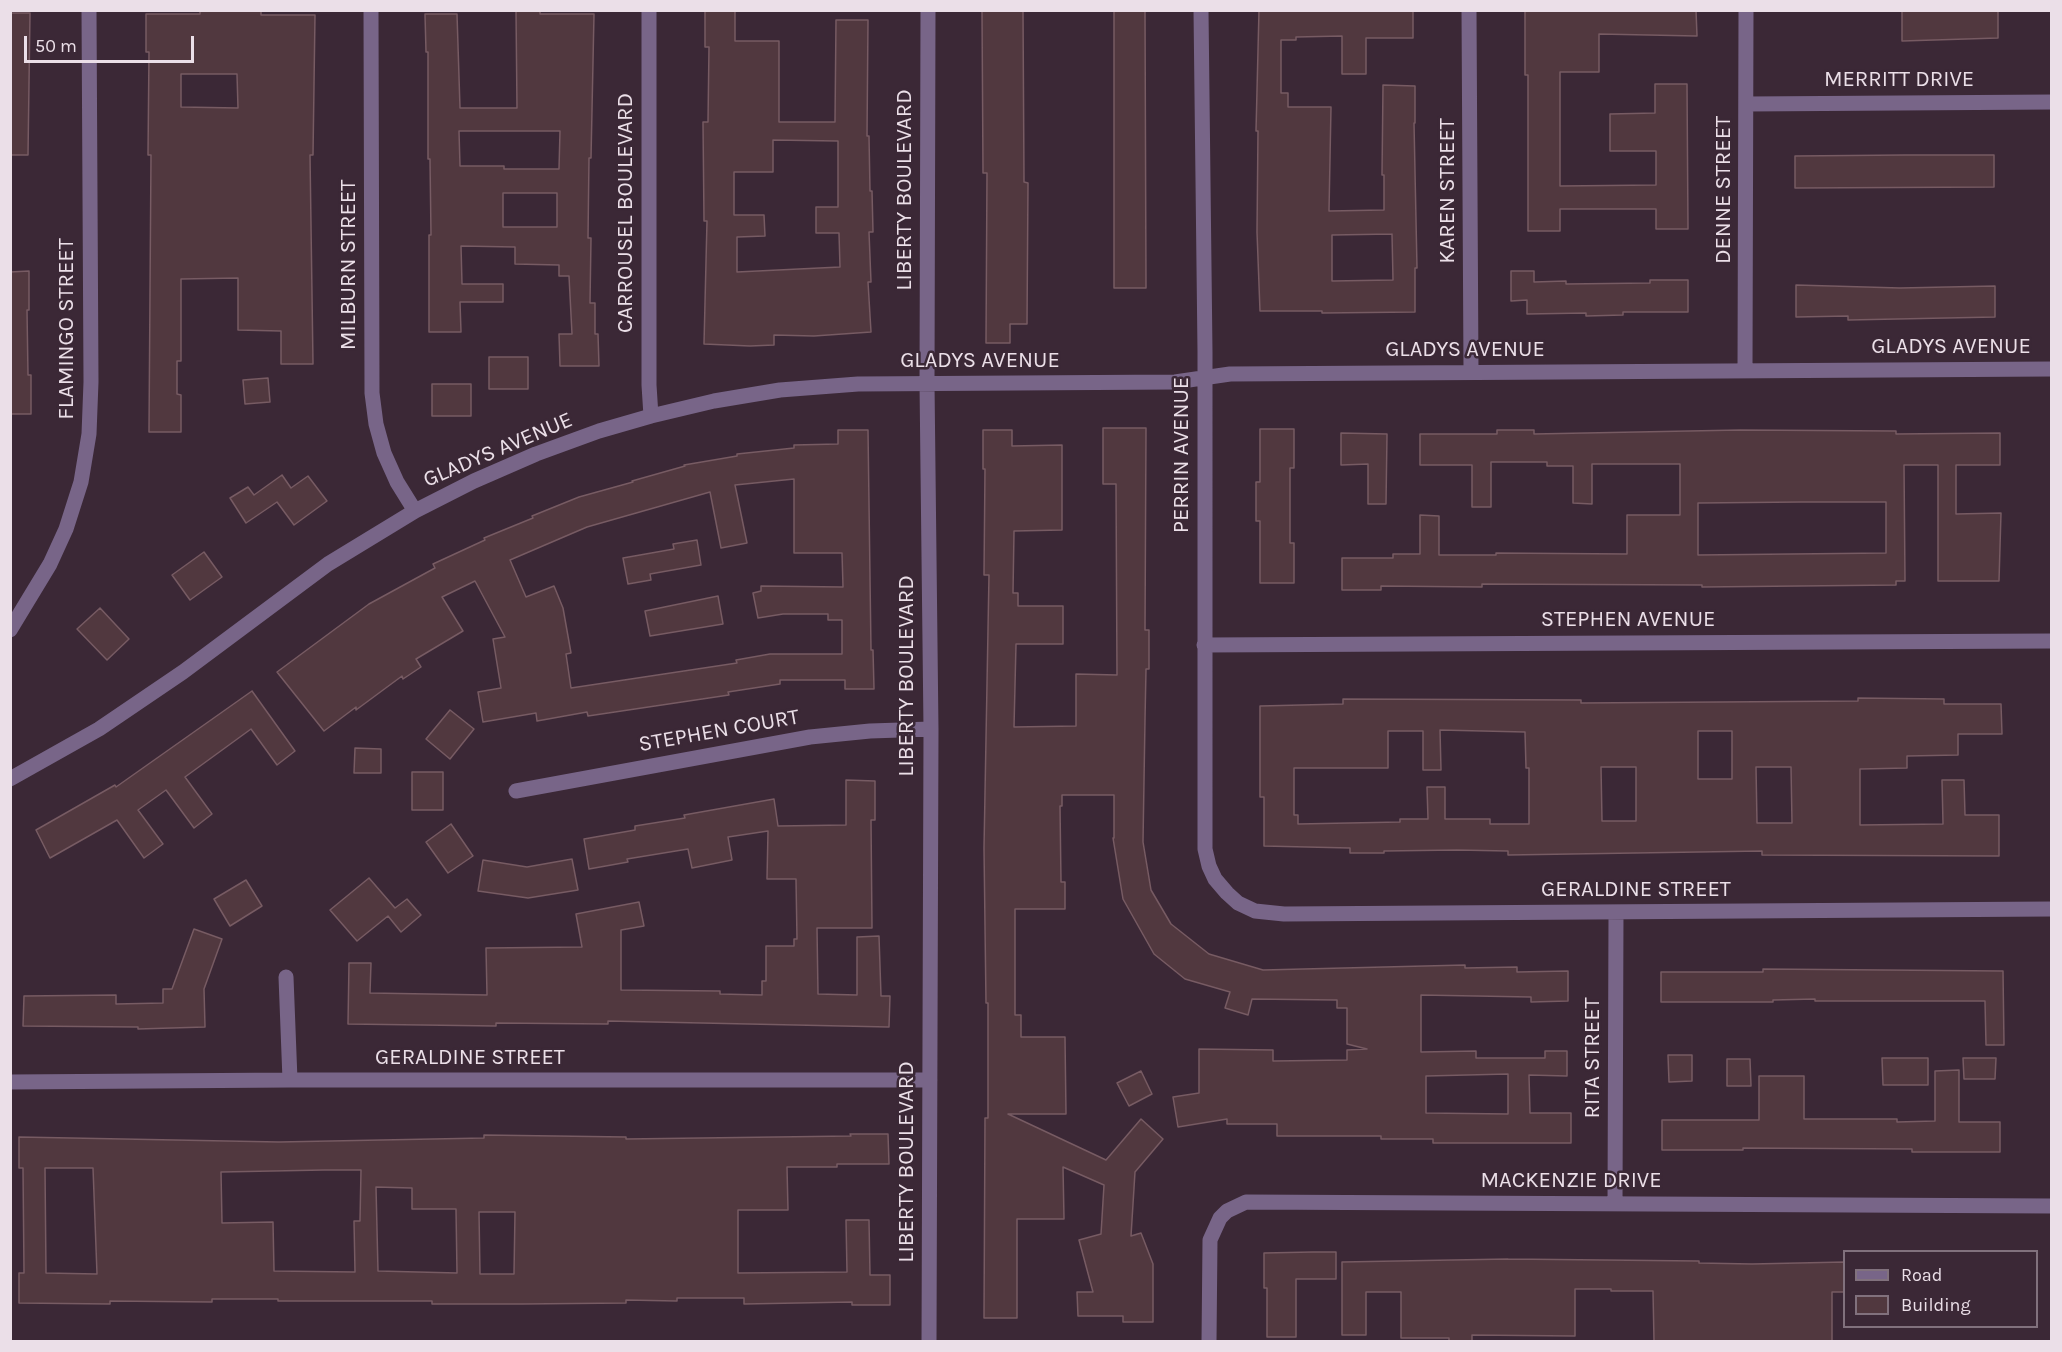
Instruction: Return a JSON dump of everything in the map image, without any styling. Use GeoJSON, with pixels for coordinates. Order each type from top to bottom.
{"type":"FeatureCollection","features":[{"type":"Feature","properties":{"kind":"street","name":"FLAMINGO STREET"},"geometry":{"type":"LineString","coordinates":[[10,630],[50,564],[66,529],[81,482],[89,434],[91,382],[89,10]]}},
{"type":"Feature","properties":{"kind":"street","name":"MILBURN STREET"},"geometry":{"type":"LineString","coordinates":[[371,10],[372,393],[376,424],[384,453],[397,482],[415,511]]}},
{"type":"Feature","properties":{"kind":"street","name":"CARROUSEL BOULEVARD"},"geometry":{"type":"LineString","coordinates":[[649,10],[651,416]]}},
{"type":"Feature","properties":{"kind":"street","name":"LIBERTY BOULEVARD"},"geometry":{"type":"LineString","coordinates":[[928,10],[927,383],[931,729],[929,1341]]}},
{"type":"Feature","properties":{"kind":"street","name":"PERRIN AVENUE"},"geometry":{"type":"LineString","coordinates":[[1200,10],[1205,378],[1205,849],[1215,879],[1227,893]]}},
{"type":"Feature","properties":{"kind":"street","name":"KAREN STREET"},"geometry":{"type":"LineString","coordinates":[[1469,10],[1471,372]]}},
{"type":"Feature","properties":{"kind":"street","name":"DENNE STREET"},"geometry":{"type":"LineString","coordinates":[[1745,370],[1746,10]]}},
{"type":"Feature","properties":{"kind":"street","name":"MERRITT DRIVE"},"geometry":{"type":"LineString","coordinates":[[1747,104],[2052,102]]}},
{"type":"Feature","properties":{"kind":"street","name":"GLADYS AVENUE"},"geometry":{"type":"LineString","coordinates":[[10,779],[99,729],[183,672],[328,564],[415,511],[474,481],[536,454],[599,431],[714,401],[780,390],[858,384],[1175,382],[1230,374],[2052,369]]}},
{"type":"Feature","properties":{"kind":"street","name":"STEPHEN AVENUE"},"geometry":{"type":"LineString","coordinates":[[1204,645],[2052,641]]}},
{"type":"Feature","properties":{"kind":"street","name":"STEPHEN COURT"},"geometry":{"type":"LineString","coordinates":[[516,792],[810,737],[870,731],[931,729]]}},
{"type":"Feature","properties":{"kind":"street","name":"GERALDINE STREET"},"geometry":{"type":"LineString","coordinates":[[1227,893],[1238,903],[1255,911],[1284,914],[2052,909]]}},
{"type":"Feature","properties":{"kind":"street","name":"RITA STREET"},"geometry":{"type":"LineString","coordinates":[[1615,1204],[1616,912]]}},
{"type":"Feature","properties":{"kind":"street"},"geometry":{"type":"LineString","coordinates":[[286,977],[290,1080]]}},
{"type":"Feature","properties":{"kind":"street","name":"GERALDINE STREET"},"geometry":{"type":"LineString","coordinates":[[10,1082],[930,1080]]}},
{"type":"Feature","properties":{"kind":"street","name":"MACKENZIE DRIVE"},"geometry":{"type":"LineString","coordinates":[[1209,1341],[1210,1240],[1220,1218],[1227,1211],[1246,1202],[2052,1206]]}},
{"type":"Feature","properties":{"kind":"building"},"geometry":{"type":"Polygon","coordinates":[[[200,10],[261,10],[261,15],[315,15],[313,155],[310,155],[313,364],[281,364],[281,331],[238,330],[238,278],[181,279],[181,361],[177,361],[177,394],[181,395],[181,432],[149,432],[151,155],[148,155],[149,52],[146,52],[146,14],[200,14],[200,10]],[[181,74],[181,107],[238,108],[237,74],[181,74]]]}},
{"type":"Feature","properties":{"kind":"building"},"geometry":{"type":"Polygon","coordinates":[[[516,10],[540,10],[540,14],[594,14],[588,238],[591,238],[590,303],[595,303],[595,334],[598,334],[599,366],[560,366],[559,334],[572,334],[569,276],[559,276],[559,265],[515,264],[515,247],[461,246],[462,284],[503,284],[503,302],[460,302],[461,332],[429,332],[429,235],[431,235],[428,52],[426,52],[425,14],[457,14],[460,108],[517,108],[516,10]],[[459,131],[460,166],[559,169],[560,131],[459,131]],[[503,193],[503,227],[557,227],[557,193],[503,193]]]}},
{"type":"Feature","properties":{"kind":"building"},"geometry":{"type":"Polygon","coordinates":[[[705,10],[735,10],[735,41],[779,41],[779,122],[835,122],[836,20],[868,20],[867,136],[869,136],[873,232],[869,232],[871,282],[868,282],[871,332],[814,336],[774,335],[774,345],[704,344],[707,221],[704,221],[703,122],[708,122],[709,47],[705,47],[705,10]],[[773,140],[773,172],[734,172],[734,215],[764,215],[765,236],[737,237],[737,272],[840,267],[839,233],[816,233],[816,207],[838,207],[838,141],[773,140]]]}},
{"type":"Feature","properties":{"kind":"building"},"geometry":{"type":"Polygon","coordinates":[[[1114,10],[1145,10],[1146,288],[1114,288],[1114,10]]]}},
{"type":"Feature","properties":{"kind":"building"},"geometry":{"type":"Polygon","coordinates":[[[1259,10],[1413,10],[1413,38],[1366,38],[1366,74],[1342,74],[1342,36],[1296,37],[1296,40],[1281,40],[1281,93],[1288,93],[1288,107],[1331,107],[1329,211],[1384,210],[1383,85],[1415,86],[1417,268],[1415,268],[1415,312],[1260,311],[1257,232],[1258,131],[1256,131],[1259,10]],[[1392,234],[1332,235],[1332,281],[1393,280],[1392,234]]]}},
{"type":"Feature","properties":{"kind":"building"},"geometry":{"type":"Polygon","coordinates":[[[1525,10],[1696,10],[1697,36],[1599,34],[1599,72],[1560,72],[1560,186],[1656,185],[1656,151],[1610,151],[1610,114],[1655,113],[1655,84],[1687,84],[1688,229],[1656,229],[1656,209],[1560,209],[1560,231],[1528,231],[1528,75],[1525,75],[1525,10]]]}},
{"type":"Feature","properties":{"kind":"building"},"geometry":{"type":"Polygon","coordinates":[[[1902,10],[1998,10],[1998,38],[1902,41],[1902,10]]]}},
{"type":"Feature","properties":{"kind":"building"},"geometry":{"type":"Polygon","coordinates":[[[982,11],[1023,11],[1024,182],[1028,183],[1027,324],[1010,324],[1010,343],[986,343],[987,173],[983,173],[982,11]]]}},
{"type":"Feature","properties":{"kind":"building"},"geometry":{"type":"Polygon","coordinates":[[[10,13],[30,13],[28,155],[10,155],[10,13]]]}},
{"type":"Feature","properties":{"kind":"building"},"geometry":{"type":"Polygon","coordinates":[[[1994,155],[1994,187],[1795,188],[1795,156],[1994,155]]]}},
{"type":"Feature","properties":{"kind":"building"},"geometry":{"type":"Polygon","coordinates":[[[29,271],[29,310],[27,310],[31,414],[10,414],[10,272],[29,271]]]}},
{"type":"Feature","properties":{"kind":"building"},"geometry":{"type":"Polygon","coordinates":[[[1511,271],[1534,271],[1534,282],[1566,281],[1566,284],[1688,280],[1688,312],[1623,312],[1623,315],[1586,316],[1586,313],[1527,314],[1527,300],[1511,301],[1511,271]]]}},
{"type":"Feature","properties":{"kind":"building"},"geometry":{"type":"Polygon","coordinates":[[[1796,285],[1900,288],[1995,286],[1995,317],[1848,320],[1848,316],[1796,317],[1796,285]]]}},
{"type":"Feature","properties":{"kind":"building"},"geometry":{"type":"Polygon","coordinates":[[[489,357],[528,357],[528,389],[489,389],[489,357]]]}},
{"type":"Feature","properties":{"kind":"building"},"geometry":{"type":"Polygon","coordinates":[[[268,378],[270,402],[245,404],[243,380],[268,378]]]}},
{"type":"Feature","properties":{"kind":"building"},"geometry":{"type":"Polygon","coordinates":[[[432,384],[471,384],[471,416],[432,416],[432,384]]]}},
{"type":"Feature","properties":{"kind":"building"},"geometry":{"type":"Polygon","coordinates":[[[1103,428],[1146,428],[1145,630],[1149,630],[1149,669],[1146,669],[1143,842],[1151,890],[1171,924],[1209,954],[1263,970],[1465,965],[1465,968],[1517,967],[1517,972],[1568,971],[1568,1001],[1531,1002],[1531,997],[1421,995],[1421,1052],[1476,1051],[1476,1058],[1545,1058],[1545,1051],[1567,1051],[1567,1076],[1529,1075],[1530,1113],[1571,1113],[1571,1143],[1433,1143],[1433,1139],[1381,1139],[1381,1136],[1277,1136],[1277,1124],[1227,1124],[1227,1119],[1178,1127],[1173,1097],[1199,1093],[1199,1049],[1273,1050],[1273,1061],[1347,1060],[1347,1050],[1367,1049],[1347,1044],[1347,1008],[1337,1008],[1337,1000],[1252,999],[1248,1015],[1225,1008],[1230,992],[1185,979],[1154,954],[1123,899],[1113,838],[1114,795],[1062,795],[1062,806],[1060,806],[1061,882],[1065,882],[1065,909],[1015,909],[1015,1015],[1021,1015],[1021,1037],[1065,1037],[1066,1114],[1008,1114],[1106,1160],[1141,1119],[1163,1139],[1135,1172],[1131,1236],[1141,1233],[1153,1264],[1153,1322],[1123,1322],[1123,1316],[1078,1316],[1077,1292],[1093,1292],[1079,1240],[1101,1234],[1104,1185],[1063,1167],[1064,1219],[1017,1219],[1017,1318],[984,1318],[988,1003],[986,1003],[984,848],[989,575],[984,575],[983,430],[1012,430],[1012,446],[1062,445],[1062,530],[1014,531],[1013,593],[1018,593],[1018,606],[1063,606],[1063,644],[1016,644],[1014,727],[1076,726],[1076,674],[1117,675],[1116,484],[1103,484],[1103,428]],[[1508,1074],[1426,1076],[1426,1113],[1508,1114],[1508,1074]]]}},
{"type":"Feature","properties":{"kind":"building"},"geometry":{"type":"Polygon","coordinates":[[[1260,429],[1294,429],[1294,468],[1290,468],[1290,543],[1294,543],[1294,583],[1260,583],[1260,521],[1256,521],[1256,482],[1260,482],[1260,429]]]}},
{"type":"Feature","properties":{"kind":"building"},"geometry":{"type":"Polygon","coordinates":[[[838,430],[868,430],[871,650],[873,650],[874,689],[845,689],[845,680],[780,680],[780,684],[728,692],[729,695],[588,716],[587,712],[537,721],[536,713],[483,722],[478,692],[501,688],[493,639],[505,637],[475,581],[442,597],[463,631],[416,659],[421,667],[403,679],[402,676],[324,731],[277,672],[369,604],[435,568],[433,564],[485,540],[484,538],[533,518],[532,516],[579,497],[684,465],[737,456],[737,454],[794,448],[794,445],[838,444],[838,430]],[[794,479],[735,485],[747,543],[721,548],[710,492],[587,527],[510,560],[526,597],[554,586],[563,608],[571,653],[566,654],[571,688],[737,663],[736,660],[770,654],[842,654],[842,620],[828,620],[828,614],[783,614],[758,618],[753,593],[761,591],[761,586],[843,587],[842,553],[794,553],[794,479]]]}},
{"type":"Feature","properties":{"kind":"building"},"geometry":{"type":"Polygon","coordinates":[[[1497,430],[1534,430],[1534,434],[1740,430],[1896,431],[1896,434],[2000,433],[2000,465],[1956,465],[1956,514],[2001,513],[1999,581],[1938,581],[1938,465],[1904,465],[1905,581],[1896,581],[1896,585],[1702,587],[1702,585],[1482,584],[1482,587],[1381,586],[1381,590],[1342,590],[1342,558],[1393,558],[1393,554],[1420,554],[1420,515],[1439,516],[1439,555],[1496,555],[1496,553],[1627,554],[1627,515],[1680,515],[1680,464],[1592,464],[1592,504],[1573,503],[1573,466],[1547,466],[1547,462],[1491,462],[1491,507],[1472,507],[1472,465],[1420,465],[1420,434],[1497,434],[1497,430]],[[1886,502],[1698,503],[1698,555],[1886,553],[1886,502]]]}},
{"type":"Feature","properties":{"kind":"building"},"geometry":{"type":"Polygon","coordinates":[[[1341,433],[1387,434],[1386,504],[1368,504],[1368,464],[1341,465],[1341,433]]]}},
{"type":"Feature","properties":{"kind":"building"},"geometry":{"type":"Polygon","coordinates":[[[282,475],[291,488],[308,476],[327,501],[294,525],[277,502],[246,523],[230,498],[248,487],[254,495],[282,475]]]}},
{"type":"Feature","properties":{"kind":"building"},"geometry":{"type":"Polygon","coordinates":[[[697,540],[701,565],[650,574],[651,580],[628,584],[623,558],[674,549],[673,544],[697,540]]]}},
{"type":"Feature","properties":{"kind":"building"},"geometry":{"type":"Polygon","coordinates":[[[204,552],[222,577],[190,600],[172,575],[204,552]]]}},
{"type":"Feature","properties":{"kind":"building"},"geometry":{"type":"Polygon","coordinates":[[[718,596],[723,624],[650,636],[645,611],[718,596]]]}},
{"type":"Feature","properties":{"kind":"building"},"geometry":{"type":"Polygon","coordinates":[[[100,608],[129,639],[107,660],[77,629],[100,608]]]}},
{"type":"Feature","properties":{"kind":"building"},"geometry":{"type":"Polygon","coordinates":[[[252,691],[295,751],[277,765],[251,729],[185,777],[212,814],[194,828],[166,790],[138,810],[163,844],[144,858],[117,820],[50,858],[36,830],[115,785],[116,787],[252,691]]]}},
{"type":"Feature","properties":{"kind":"building"},"geometry":{"type":"Polygon","coordinates":[[[1858,698],[1944,699],[1944,704],[2001,704],[2002,734],[1958,734],[1958,755],[1907,756],[1907,768],[1860,769],[1860,825],[1943,824],[1942,780],[1964,780],[1965,815],[1999,815],[1999,856],[1762,855],[1762,851],[1508,855],[1508,851],[1457,850],[1350,853],[1350,848],[1264,846],[1264,797],[1260,797],[1260,706],[1343,704],[1343,699],[1581,700],[1581,703],[1858,701],[1858,698]],[[1440,730],[1441,770],[1423,770],[1423,731],[1388,731],[1388,768],[1294,768],[1294,815],[1298,815],[1298,824],[1400,822],[1400,819],[1428,819],[1427,787],[1445,787],[1445,819],[1490,819],[1490,824],[1529,824],[1529,768],[1526,768],[1525,732],[1440,730]],[[1698,731],[1698,779],[1732,779],[1732,731],[1698,731]],[[1601,767],[1602,821],[1636,821],[1636,767],[1601,767]],[[1756,767],[1757,823],[1792,823],[1791,767],[1756,767]]]}},
{"type":"Feature","properties":{"kind":"building"},"geometry":{"type":"Polygon","coordinates":[[[450,710],[474,729],[450,759],[426,739],[450,710]]]}},
{"type":"Feature","properties":{"kind":"building"},"geometry":{"type":"Polygon","coordinates":[[[355,748],[381,749],[381,773],[354,773],[355,748]]]}},
{"type":"Feature","properties":{"kind":"building"},"geometry":{"type":"Polygon","coordinates":[[[412,772],[443,772],[443,810],[412,810],[412,772]]]}},
{"type":"Feature","properties":{"kind":"building"},"geometry":{"type":"Polygon","coordinates":[[[846,780],[875,781],[875,820],[871,820],[872,928],[817,928],[818,994],[857,995],[857,937],[879,936],[881,996],[890,996],[889,1027],[608,1021],[608,1024],[496,1023],[496,1026],[348,1024],[349,963],[371,963],[370,993],[487,995],[486,948],[582,947],[576,914],[639,902],[644,926],[621,930],[621,990],[720,991],[720,994],[762,995],[762,981],[766,981],[766,946],[794,946],[794,939],[797,939],[796,879],[767,879],[768,831],[728,837],[732,860],[692,868],[688,849],[627,859],[628,862],[589,869],[584,839],[635,830],[635,826],[685,818],[684,815],[774,799],[778,826],[846,825],[846,780]]]}},
{"type":"Feature","properties":{"kind":"building"},"geometry":{"type":"Polygon","coordinates":[[[451,824],[473,856],[448,873],[426,842],[451,824]]]}},
{"type":"Feature","properties":{"kind":"building"},"geometry":{"type":"Polygon","coordinates":[[[572,859],[578,890],[528,898],[478,891],[483,860],[527,867],[572,859]]]}},
{"type":"Feature","properties":{"kind":"building"},"geometry":{"type":"Polygon","coordinates":[[[369,878],[395,908],[407,899],[421,915],[401,932],[388,916],[357,941],[330,910],[369,878]]]}},
{"type":"Feature","properties":{"kind":"building"},"geometry":{"type":"Polygon","coordinates":[[[246,880],[262,906],[230,926],[214,899],[246,880]]]}},
{"type":"Feature","properties":{"kind":"building"},"geometry":{"type":"Polygon","coordinates":[[[194,929],[222,939],[204,989],[205,1027],[138,1029],[138,1027],[23,1026],[24,996],[116,995],[116,1004],[163,1003],[163,989],[172,989],[194,929]]]}},
{"type":"Feature","properties":{"kind":"building"},"geometry":{"type":"Polygon","coordinates":[[[1763,969],[2003,971],[2004,1045],[1986,1045],[1985,1001],[1815,1001],[1815,999],[1773,1000],[1773,1002],[1661,1002],[1661,972],[1763,972],[1763,969]]]}},
{"type":"Feature","properties":{"kind":"building"},"geometry":{"type":"Polygon","coordinates":[[[1668,1055],[1692,1055],[1692,1081],[1669,1082],[1668,1055]]]}},
{"type":"Feature","properties":{"kind":"building"},"geometry":{"type":"Polygon","coordinates":[[[1882,1058],[1928,1058],[1928,1085],[1883,1085],[1882,1058]]]}},
{"type":"Feature","properties":{"kind":"building"},"geometry":{"type":"Polygon","coordinates":[[[1963,1058],[1996,1058],[1995,1079],[1964,1079],[1963,1058]]]}},
{"type":"Feature","properties":{"kind":"building"},"geometry":{"type":"Polygon","coordinates":[[[1727,1059],[1750,1059],[1751,1086],[1727,1086],[1727,1059]]]}},
{"type":"Feature","properties":{"kind":"building"},"geometry":{"type":"Polygon","coordinates":[[[1959,1070],[1959,1122],[2000,1122],[2000,1152],[1743,1148],[1743,1150],[1662,1150],[1662,1120],[1759,1120],[1759,1076],[1804,1076],[1804,1119],[1935,1121],[1935,1071],[1959,1070]]]}},
{"type":"Feature","properties":{"kind":"building"},"geometry":{"type":"Polygon","coordinates":[[[1141,1071],[1152,1094],[1129,1106],[1117,1083],[1141,1071]]]}},
{"type":"Feature","properties":{"kind":"building"},"geometry":{"type":"Polygon","coordinates":[[[850,1134],[888,1134],[889,1164],[787,1167],[788,1210],[738,1210],[738,1273],[847,1272],[846,1220],[869,1220],[870,1275],[890,1275],[890,1305],[852,1305],[852,1302],[744,1304],[744,1298],[677,1298],[677,1301],[626,1300],[626,1303],[522,1304],[432,1304],[432,1301],[278,1301],[278,1299],[212,1299],[212,1302],[110,1301],[110,1304],[19,1303],[19,1273],[24,1273],[23,1168],[19,1168],[19,1137],[279,1142],[484,1138],[484,1135],[626,1137],[626,1139],[851,1136],[850,1134]],[[45,1168],[46,1273],[97,1274],[93,1168],[45,1168]],[[361,1170],[221,1172],[222,1223],[273,1222],[274,1271],[355,1272],[354,1221],[360,1221],[361,1170]],[[376,1187],[378,1271],[457,1273],[456,1209],[412,1209],[412,1188],[376,1187]],[[479,1212],[480,1274],[514,1274],[515,1212],[479,1212]]]}},
{"type":"Feature","properties":{"kind":"building"},"geometry":{"type":"Polygon","coordinates":[[[1336,1252],[1336,1279],[1296,1279],[1296,1337],[1267,1337],[1264,1253],[1336,1252]]]}},
{"type":"Feature","properties":{"kind":"building"},"geometry":{"type":"Polygon","coordinates":[[[1508,1259],[1699,1261],[1699,1263],[1752,1264],[1843,1262],[1843,1292],[1832,1292],[1832,1341],[1654,1341],[1653,1291],[1611,1291],[1611,1289],[1575,1289],[1575,1336],[1472,1335],[1472,1341],[1449,1341],[1449,1338],[1401,1338],[1401,1292],[1366,1292],[1366,1335],[1342,1335],[1342,1262],[1508,1259]]]}}]}
